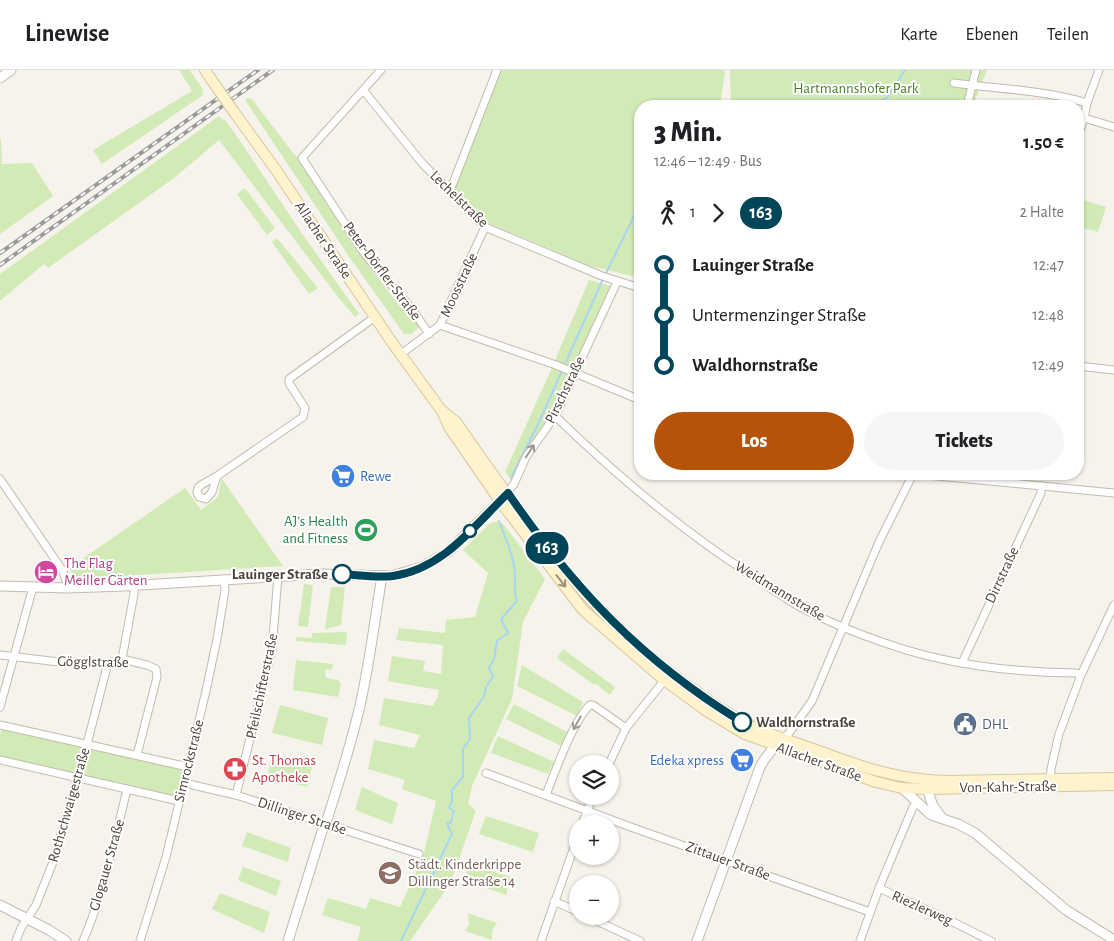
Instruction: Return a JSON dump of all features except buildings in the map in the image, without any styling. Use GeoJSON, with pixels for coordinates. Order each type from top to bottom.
{"type":"FeatureCollection","features":[{"type":"Feature","properties":{"kind":"main road","name":"Allacher Straße"},"geometry":{"type":"LineString","coordinates":[[205,70],[276,170],[401,354],[441,410],[456,422],[504,497],[592,601],[667,676],[705,710],[740,731],[854,775],[876,782],[903,783]]}},
{"type":"Feature","properties":{"kind":"main road","name":"Allacher Straße"},"geometry":{"type":"LineString","coordinates":[[667,676],[742,722],[903,783]]}},
{"type":"Feature","properties":{"kind":"main road","name":"Von-Kahr-Straße"},"geometry":{"type":"LineString","coordinates":[[926,785],[1114,778]]}},
{"type":"Feature","properties":{"kind":"main road","name":"Von-Kahr-Straße"},"geometry":{"type":"LineString","coordinates":[[903,783],[926,785],[1114,785]]}},
{"type":"Feature","properties":{"kind":"street"},"geometry":{"type":"LineString","coordinates":[[0,78],[11,70]]}},
{"type":"Feature","properties":{"kind":"street"},"geometry":{"type":"LineString","coordinates":[[364,91],[381,70]]}},
{"type":"Feature","properties":{"kind":"street"},"geometry":{"type":"LineString","coordinates":[[450,191],[497,70]]}},
{"type":"Feature","properties":{"kind":"street"},"geometry":{"type":"LineString","coordinates":[[969,100],[976,70]]}},
{"type":"Feature","properties":{"kind":"street"},"geometry":{"type":"LineString","coordinates":[[1099,70],[1087,103],[1084,118],[1114,127]]}},
{"type":"Feature","properties":{"kind":"street"},"geometry":{"type":"LineString","coordinates":[[954,84],[1077,100]]}},
{"type":"Feature","properties":{"kind":"street","name":"Peter-Dörfler-Straße"},"geometry":{"type":"LineString","coordinates":[[364,91],[302,158],[364,253],[412,309],[428,334]]}},
{"type":"Feature","properties":{"kind":"street","name":"Lechelstraße"},"geometry":{"type":"LineString","coordinates":[[364,91],[422,163],[485,227],[617,282],[634,286]]}},
{"type":"Feature","properties":{"kind":"street","name":"Moosstraße"},"geometry":{"type":"LineString","coordinates":[[401,354],[440,325],[485,227]]}},
{"type":"Feature","properties":{"kind":"street","name":"Pirschstraße"},"geometry":{"type":"LineString","coordinates":[[504,497],[514,484],[526,457],[555,416],[617,282]]}},
{"type":"Feature","properties":{"kind":"street"},"geometry":{"type":"LineString","coordinates":[[217,476],[303,418],[305,408],[288,383],[288,379],[375,317]]}},
{"type":"Feature","properties":{"kind":"street"},"geometry":{"type":"LineString","coordinates":[[440,325],[574,372],[634,397]]}},
{"type":"Feature","properties":{"kind":"street"},"geometry":{"type":"LineString","coordinates":[[1084,367],[1114,370]]}},
{"type":"Feature","properties":{"kind":"street","name":"Weidmannstraße"},"geometry":{"type":"LineString","coordinates":[[555,416],[625,481],[677,524],[726,559],[802,608],[883,643],[962,663],[1008,670],[1076,673],[1081,675]]}},
{"type":"Feature","properties":{"kind":"street"},"geometry":{"type":"LineString","coordinates":[[0,479],[63,571],[68,588]]}},
{"type":"Feature","properties":{"kind":"street"},"geometry":{"type":"LineString","coordinates":[[698,941],[760,767],[768,754],[784,738],[809,707],[879,542],[911,480]]}},
{"type":"Feature","properties":{"kind":"street"},"geometry":{"type":"LineString","coordinates":[[978,480],[1114,493]]}},
{"type":"Feature","properties":{"kind":"street","name":"Dirrstraße"},"geometry":{"type":"LineString","coordinates":[[962,663],[1041,493],[1041,486]]}},
{"type":"Feature","properties":{"kind":"street"},"geometry":{"type":"LineString","coordinates":[[0,586],[68,588],[328,574],[397,575],[414,570],[441,557],[460,541],[504,497]]}},
{"type":"Feature","properties":{"kind":"street","name":"Pfeilschifterstraße"},"geometry":{"type":"LineString","coordinates":[[236,795],[272,650],[278,576]]}},
{"type":"Feature","properties":{"kind":"street"},"geometry":{"type":"LineString","coordinates":[[288,941],[323,828],[344,768],[361,701],[382,576]]}},
{"type":"Feature","properties":{"kind":"street","name":"Simrockstraße"},"geometry":{"type":"LineString","coordinates":[[140,941],[166,856],[188,767],[217,639],[225,590],[224,579]]}},
{"type":"Feature","properties":{"kind":"street"},"geometry":{"type":"LineString","coordinates":[[122,659],[134,585]]}},
{"type":"Feature","properties":{"kind":"street"},"geometry":{"type":"LineString","coordinates":[[0,707],[33,587]]}},
{"type":"Feature","properties":{"kind":"street"},"geometry":{"type":"LineString","coordinates":[[1050,779],[1059,734],[1081,675],[1114,605]]}},
{"type":"Feature","properties":{"kind":"street","name":"Gögglstraße"},"geometry":{"type":"LineString","coordinates":[[0,655],[59,662],[108,663],[122,659],[156,669],[157,676],[137,755]]}},
{"type":"Feature","properties":{"kind":"street","name":"Rothschwaigestraße"},"geometry":{"type":"LineString","coordinates":[[16,941],[44,887],[87,744],[108,663]]}},
{"type":"Feature","properties":{"kind":"street"},"geometry":{"type":"LineString","coordinates":[[613,755],[626,728],[667,676]]}},
{"type":"Feature","properties":{"kind":"street"},"geometry":{"type":"LineString","coordinates":[[546,795],[572,732],[584,710],[593,705],[626,728]]}},
{"type":"Feature","properties":{"kind":"street"},"geometry":{"type":"LineString","coordinates":[[0,725],[188,767]]}},
{"type":"Feature","properties":{"kind":"street"},"geometry":{"type":"LineString","coordinates":[[0,760],[179,801]]}},
{"type":"Feature","properties":{"kind":"street","name":"Zittauer Straße"},"geometry":{"type":"LineString","coordinates":[[486,772],[870,912]]}},
{"type":"Feature","properties":{"kind":"street","name":"Dillinger Straße"},"geometry":{"type":"LineString","coordinates":[[184,783],[236,795],[419,854]]}},
{"type":"Feature","properties":{"kind":"street"},"geometry":{"type":"LineString","coordinates":[[903,783],[918,803],[931,815],[975,832],[1066,910],[1114,940]]}},
{"type":"Feature","properties":{"kind":"street"},"geometry":{"type":"LineString","coordinates":[[926,785],[933,806],[942,818]]}},
{"type":"Feature","properties":{"kind":"street","name":"Glogauer Straße"},"geometry":{"type":"LineString","coordinates":[[83,941],[109,860],[127,789]]}},
{"type":"Feature","properties":{"kind":"street"},"geometry":{"type":"LineString","coordinates":[[860,941],[879,888],[913,807],[918,803]]}},
{"type":"Feature","properties":{"kind":"street"},"geometry":{"type":"LineString","coordinates":[[585,815],[589,805]]}},
{"type":"Feature","properties":{"kind":"street"},"geometry":{"type":"LineString","coordinates":[[541,941],[569,861]]}},
{"type":"Feature","properties":{"kind":"street","name":"Riezlerweg"},"geometry":{"type":"LineString","coordinates":[[879,888],[991,941]]}},
{"type":"Feature","properties":{"kind":"street"},"geometry":{"type":"LineString","coordinates":[[554,902],[569,908]]}},
{"type":"Feature","properties":{"kind":"street"},"geometry":{"type":"LineString","coordinates":[[0,905],[27,918],[66,941]]}},
{"type":"Feature","properties":{"kind":"street"},"geometry":{"type":"LineString","coordinates":[[605,925],[640,941]]}},
{"type":"Feature","properties":{"kind":"green space"},"geometry":{"type":"Polygon","coordinates":[[[179,70],[190,70],[202,88],[203,95],[102,164],[93,150],[192,91],[179,70]]]}},
{"type":"Feature","properties":{"kind":"green space"},"geometry":{"type":"Polygon","coordinates":[[[499,70],[724,70],[721,100],[634,100],[634,277],[590,266],[484,221],[454,188],[499,70]]]}},
{"type":"Feature","properties":{"kind":"green space","name":"Hartmannshofer Park"},"geometry":{"type":"Polygon","coordinates":[[[730,70],[987,70],[975,100],[731,100],[730,70]]]}},
{"type":"Feature","properties":{"kind":"green space"},"geometry":{"type":"Polygon","coordinates":[[[247,98],[252,99],[293,153],[300,159],[364,259],[401,308],[412,315],[421,325],[411,334],[404,334],[350,258],[245,100],[247,98]]]}},
{"type":"Feature","properties":{"kind":"green space"},"geometry":{"type":"Polygon","coordinates":[[[219,116],[225,120],[236,135],[359,314],[355,317],[338,297],[219,140],[174,178],[48,268],[44,264],[0,301],[0,274],[219,116]]]}},
{"type":"Feature","properties":{"kind":"green space"},"geometry":{"type":"Polygon","coordinates":[[[0,139],[2,164],[32,163],[53,196],[0,234],[0,139]]]}},
{"type":"Feature","properties":{"kind":"green space"},"geometry":{"type":"Polygon","coordinates":[[[245,188],[275,228],[267,235],[237,194],[245,188]]]}},
{"type":"Feature","properties":{"kind":"green space"},"geometry":{"type":"Polygon","coordinates":[[[1084,200],[1106,207],[1098,232],[1084,228],[1084,200]]]}},
{"type":"Feature","properties":{"kind":"green space"},"geometry":{"type":"Polygon","coordinates":[[[277,238],[318,288],[309,294],[272,242],[277,238]]]}},
{"type":"Feature","properties":{"kind":"green space"},"geometry":{"type":"Polygon","coordinates":[[[589,280],[611,286],[553,415],[512,481],[505,472],[589,280]]]}},
{"type":"Feature","properties":{"kind":"green space"},"geometry":{"type":"Polygon","coordinates":[[[222,479],[283,566],[74,579],[69,568],[185,488],[201,510],[218,497],[222,479]]]}},
{"type":"Feature","properties":{"kind":"green space"},"geometry":{"type":"Polygon","coordinates":[[[494,522],[504,525],[545,579],[523,622],[512,699],[472,786],[468,804],[476,810],[455,871],[445,891],[410,941],[357,941],[361,927],[322,915],[328,898],[366,909],[370,898],[400,907],[423,857],[436,801],[402,789],[405,780],[368,769],[374,740],[414,748],[420,735],[379,725],[384,698],[433,706],[438,696],[439,690],[388,681],[392,656],[425,661],[423,671],[441,674],[443,645],[396,640],[399,628],[445,633],[446,620],[475,617],[488,573],[463,550],[489,524],[494,522]]]}},
{"type":"Feature","properties":{"kind":"green space"},"geometry":{"type":"Polygon","coordinates":[[[304,584],[313,585],[308,627],[298,626],[304,584]]]}},
{"type":"Feature","properties":{"kind":"green space"},"geometry":{"type":"Polygon","coordinates":[[[331,587],[345,587],[341,625],[325,629],[331,587]]]}},
{"type":"Feature","properties":{"kind":"green space"},"geometry":{"type":"Polygon","coordinates":[[[347,632],[346,645],[296,641],[296,637],[312,638],[312,633],[347,632]]]}},
{"type":"Feature","properties":{"kind":"green space"},"geometry":{"type":"Polygon","coordinates":[[[563,649],[615,687],[610,695],[557,658],[563,649]]]}},
{"type":"Feature","properties":{"kind":"green space"},"geometry":{"type":"Polygon","coordinates":[[[296,660],[333,664],[332,669],[325,670],[326,678],[338,680],[341,684],[338,697],[293,690],[296,660]]]}},
{"type":"Feature","properties":{"kind":"green space"},"geometry":{"type":"Polygon","coordinates":[[[522,665],[583,702],[577,716],[517,686],[522,665]]]}},
{"type":"Feature","properties":{"kind":"green space"},"geometry":{"type":"Polygon","coordinates":[[[514,704],[567,732],[561,746],[506,719],[514,704]]]}},
{"type":"Feature","properties":{"kind":"green space"},"geometry":{"type":"Polygon","coordinates":[[[280,705],[328,718],[322,745],[272,733],[280,705]]]}},
{"type":"Feature","properties":{"kind":"green space"},"geometry":{"type":"Polygon","coordinates":[[[2,728],[185,768],[177,800],[0,758],[0,735],[2,728]]]}},
{"type":"Feature","properties":{"kind":"green space"},"geometry":{"type":"Polygon","coordinates":[[[498,736],[554,762],[548,774],[491,753],[498,736]]]}},
{"type":"Feature","properties":{"kind":"green space"},"geometry":{"type":"Polygon","coordinates":[[[273,754],[313,763],[307,787],[271,778],[268,771],[273,754]]]}},
{"type":"Feature","properties":{"kind":"green space"},"geometry":{"type":"Polygon","coordinates":[[[362,787],[398,803],[392,824],[355,810],[362,787]]]}},
{"type":"Feature","properties":{"kind":"green space"},"geometry":{"type":"Polygon","coordinates":[[[486,816],[539,833],[533,852],[479,834],[486,816]]]}},
{"type":"Feature","properties":{"kind":"green space"},"geometry":{"type":"Polygon","coordinates":[[[247,832],[291,848],[288,862],[242,846],[247,832]]]}},
{"type":"Feature","properties":{"kind":"green space"},"geometry":{"type":"Polygon","coordinates":[[[474,866],[515,878],[512,886],[508,886],[506,895],[469,882],[466,874],[467,869],[474,866]]]}},
{"type":"Feature","properties":{"kind":"green space"},"geometry":{"type":"Polygon","coordinates":[[[243,867],[281,881],[276,896],[238,880],[243,867]]]}},
{"type":"Feature","properties":{"kind":"green space"},"geometry":{"type":"Polygon","coordinates":[[[220,893],[270,912],[264,933],[212,909],[220,893]]]}},
{"type":"Feature","properties":{"kind":"green space"},"geometry":{"type":"Polygon","coordinates":[[[468,913],[497,923],[492,931],[492,940],[465,931],[469,925],[468,913]]]}},
{"type":"Feature","properties":{"kind":"waterway"},"geometry":{"type":"LineString","coordinates":[[882,100],[887,98],[905,70]]}},
{"type":"Feature","properties":{"kind":"waterway"},"geometry":{"type":"LineString","coordinates":[[605,275],[634,216]]}},
{"type":"Feature","properties":{"kind":"waterway"},"geometry":{"type":"LineString","coordinates":[[566,362],[603,279]]}},
{"type":"Feature","properties":{"kind":"waterway"},"geometry":{"type":"LineString","coordinates":[[511,478],[561,373]]}},
{"type":"Feature","properties":{"kind":"waterway"},"geometry":{"type":"LineString","coordinates":[[401,941],[452,834],[447,824],[451,822],[454,811],[449,808],[452,801],[452,790],[463,777],[463,749],[470,739],[469,718],[484,696],[486,687],[493,676],[489,668],[494,659],[497,641],[508,633],[501,619],[517,601],[513,560],[499,521]]}},
{"type":"Feature","properties":{"kind":"railway"},"geometry":{"type":"LineString","coordinates":[[0,253],[258,70]]}},
{"type":"Feature","properties":{"kind":"railway"},"geometry":{"type":"LineString","coordinates":[[0,265],[273,70]]}},
{"type":"Feature","properties":{"kind":"bus line","name":"163"},"geometry":{"type":"LineString","coordinates":[[342,574],[391,576],[403,574],[431,563],[448,552],[508,493],[541,541],[592,601],[629,638],[657,663],[742,722]]}},
{"type":"Feature","properties":{"kind":"place","name":"Rewe"},"geometry":{"type":"Point","coordinates":[343,476]}},
{"type":"Feature","properties":{"kind":"place","name":"AJ's Health and Fitness"},"geometry":{"type":"Point","coordinates":[366,530]}},
{"type":"Feature","properties":{"kind":"place","name":"The Flag Meiller Gärten"},"geometry":{"type":"Point","coordinates":[46,572]}},
{"type":"Feature","properties":{"kind":"place","name":"Lauinger Straße"},"geometry":{"type":"Point","coordinates":[342,574]}},
{"type":"Feature","properties":{"kind":"place","name":"Waldhornstraße"},"geometry":{"type":"Point","coordinates":[742,722]}},
{"type":"Feature","properties":{"kind":"place","name":"DHL"},"geometry":{"type":"Point","coordinates":[965,724]}},
{"type":"Feature","properties":{"kind":"place","name":"Edeka xpress"},"geometry":{"type":"Point","coordinates":[742,760]}},
{"type":"Feature","properties":{"kind":"place","name":"St. Thomas Apotheke"},"geometry":{"type":"Point","coordinates":[235,769]}},
{"type":"Feature","properties":{"kind":"place","name":"Städt. Kinderkrippe Dillinger Straße 14"},"geometry":{"type":"Point","coordinates":[390,873]}}]}
